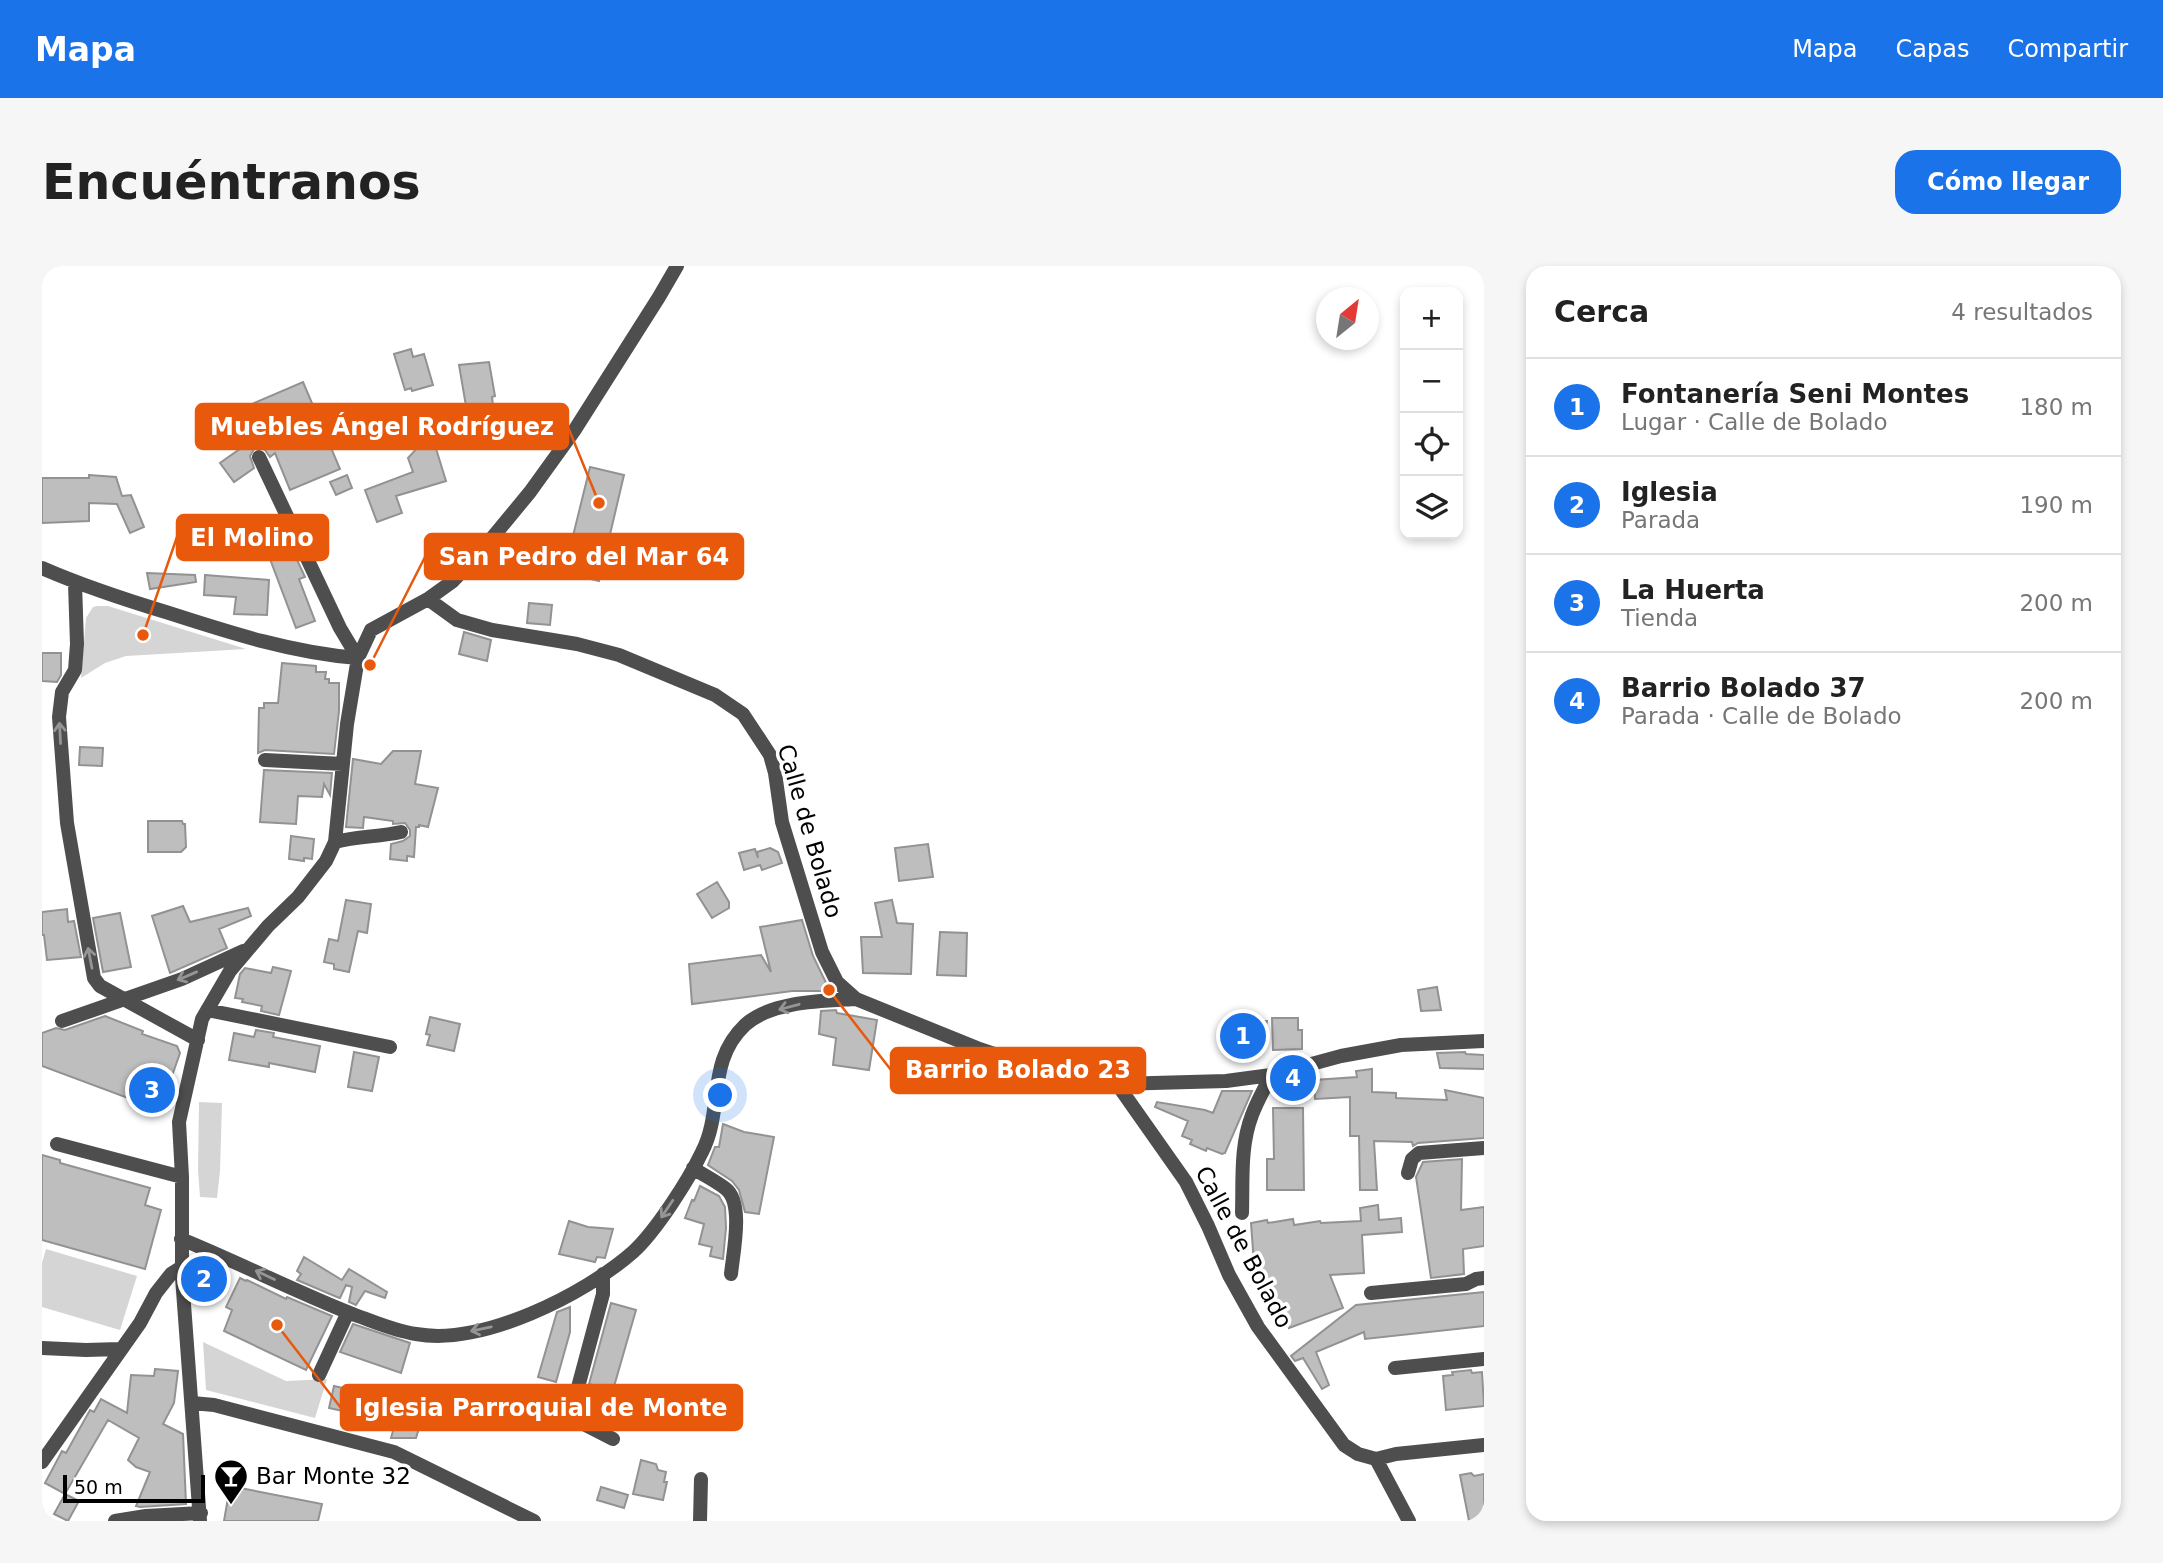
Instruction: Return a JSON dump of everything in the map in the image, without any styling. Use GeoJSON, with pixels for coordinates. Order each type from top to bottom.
{"type":"FeatureCollection","features":[{"type":"Feature","properties":{"kind":"street"},"geometry":{"type":"LineString","coordinates":[[115,1521],[146,1516],[200,1517],[182,1267],[179,1122],[202,1019],[207,1010],[230,971],[247,949],[298,897],[326,861],[335,842],[346,724],[358,659],[371,630],[428,599],[453,581],[530,492],[574,431],[675,270]]}},
{"type":"Feature","properties":{"kind":"street"},"geometry":{"type":"LineString","coordinates":[[260,457],[340,628],[358,659]]}},
{"type":"Feature","properties":{"kind":"street"},"geometry":{"type":"LineString","coordinates":[[42,568],[75,583],[211,627],[298,651],[358,659]]}},
{"type":"Feature","properties":{"kind":"street"},"geometry":{"type":"LineString","coordinates":[[75,583],[75,670],[62,692],[59,717],[67,823],[94,978],[100,986],[198,1040]]}},
{"type":"Feature","properties":{"kind":"street","name":"Calle de Bolado"},"geometry":{"type":"LineString","coordinates":[[428,599],[457,620],[492,630],[577,644],[619,655],[715,695],[743,714],[769,755],[775,773],[782,822],[822,952],[836,982],[856,999],[1018,1062],[1118,1084],[1226,1081],[1271,1075],[1341,1056],[1401,1045],[1484,1041]]}},
{"type":"Feature","properties":{"kind":"street"},"geometry":{"type":"LineString","coordinates":[[265,760],[343,764]]}},
{"type":"Feature","properties":{"kind":"street"},"geometry":{"type":"LineString","coordinates":[[335,842],[352,837],[375,838],[401,832]]}},
{"type":"Feature","properties":{"kind":"street"},"geometry":{"type":"LineString","coordinates":[[62,1021],[182,979],[247,949]]}},
{"type":"Feature","properties":{"kind":"street","name":"Calle de Bolado"},"geometry":{"type":"LineString","coordinates":[[181,1239],[348,1311],[390,1328],[417,1335],[447,1336],[486,1329],[521,1317],[577,1292],[634,1250],[648,1235],[702,1152],[710,1132],[718,1072],[725,1051],[735,1035],[764,1013],[808,1002],[856,999]]}},
{"type":"Feature","properties":{"kind":"street"},"geometry":{"type":"LineString","coordinates":[[207,1010],[390,1047]]}},
{"type":"Feature","properties":{"kind":"street","name":"Calle de Bolado"},"geometry":{"type":"LineString","coordinates":[[1242,1213],[1246,1133],[1252,1112],[1271,1075]]}},
{"type":"Feature","properties":{"kind":"street","name":"Calle de Bolado"},"geometry":{"type":"LineString","coordinates":[[1118,1084],[1186,1182],[1229,1275],[1258,1327],[1291,1375],[1344,1445],[1358,1454],[1376,1459]]}},
{"type":"Feature","properties":{"kind":"street"},"geometry":{"type":"LineString","coordinates":[[57,1144],[182,1177]]}},
{"type":"Feature","properties":{"kind":"street"},"geometry":{"type":"LineString","coordinates":[[1408,1173],[1412,1159],[1419,1153],[1484,1148]]}},
{"type":"Feature","properties":{"kind":"street"},"geometry":{"type":"LineString","coordinates":[[693,1168],[727,1189],[732,1196],[736,1209],[736,1227],[731,1274]]}},
{"type":"Feature","properties":{"kind":"street"},"geometry":{"type":"LineString","coordinates":[[42,1462],[140,1324],[164,1282],[182,1267]]}},
{"type":"Feature","properties":{"kind":"street"},"geometry":{"type":"LineString","coordinates":[[603,1274],[603,1294],[569,1417],[613,1439]]}},
{"type":"Feature","properties":{"kind":"street"},"geometry":{"type":"LineString","coordinates":[[1371,1293],[1466,1284],[1484,1278]]}},
{"type":"Feature","properties":{"kind":"street"},"geometry":{"type":"LineString","coordinates":[[319,1375],[348,1311]]}},
{"type":"Feature","properties":{"kind":"street"},"geometry":{"type":"LineString","coordinates":[[42,1348],[120,1349]]}},
{"type":"Feature","properties":{"kind":"street"},"geometry":{"type":"LineString","coordinates":[[1395,1368],[1484,1359]]}},
{"type":"Feature","properties":{"kind":"street"},"geometry":{"type":"LineString","coordinates":[[192,1403],[214,1405],[394,1452],[534,1521]]}},
{"type":"Feature","properties":{"kind":"street"},"geometry":{"type":"LineString","coordinates":[[1409,1521],[1376,1459],[1396,1454],[1484,1444]]}},
{"type":"Feature","properties":{"kind":"street"},"geometry":{"type":"LineString","coordinates":[[700,1521],[701,1479]]}},
{"type":"Feature","properties":{"kind":"shaded area"},"geometry":{"type":"Polygon","coordinates":[[[108,606],[246,649],[126,656],[105,663],[81,678],[86,618],[93,607],[108,606]]]}},
{"type":"Feature","properties":{"kind":"shaded area"},"geometry":{"type":"Polygon","coordinates":[[[199,1102],[222,1103],[217,1198],[200,1197],[199,1102]]]}},
{"type":"Feature","properties":{"kind":"shaded area"},"geometry":{"type":"Polygon","coordinates":[[[46,1249],[137,1276],[120,1330],[42,1307],[42,1263],[46,1249]]]}},
{"type":"Feature","properties":{"kind":"shaded area"},"geometry":{"type":"Polygon","coordinates":[[[203,1342],[286,1381],[327,1379],[315,1418],[206,1390],[203,1342]]]}},
{"type":"Feature","properties":{"kind":"building"},"geometry":{"type":"Polygon","coordinates":[[[411,349],[413,357],[424,354],[433,385],[412,391],[411,388],[405,390],[394,354],[411,349]]]}},
{"type":"Feature","properties":{"kind":"building"},"geometry":{"type":"Polygon","coordinates":[[[489,362],[495,396],[492,397],[494,413],[490,414],[492,425],[473,428],[470,411],[467,412],[459,365],[489,362]]]}},
{"type":"Feature","properties":{"kind":"building"},"geometry":{"type":"Polygon","coordinates":[[[303,382],[340,469],[290,490],[275,453],[270,457],[259,447],[254,449],[250,456],[254,468],[234,482],[220,463],[265,431],[254,403],[303,382]]]}},
{"type":"Feature","properties":{"kind":"building"},"geometry":{"type":"Polygon","coordinates":[[[434,442],[446,481],[396,496],[402,513],[377,522],[365,490],[413,472],[408,458],[418,447],[434,442]]]}},
{"type":"Feature","properties":{"kind":"building"},"geometry":{"type":"Polygon","coordinates":[[[590,467],[624,475],[599,581],[536,566],[542,537],[571,544],[590,467]]]}},
{"type":"Feature","properties":{"kind":"building"},"geometry":{"type":"Polygon","coordinates":[[[89,475],[116,477],[122,496],[131,495],[144,527],[130,533],[117,504],[89,503],[89,521],[42,523],[42,478],[89,478],[89,475]]]}},
{"type":"Feature","properties":{"kind":"building"},"geometry":{"type":"Polygon","coordinates":[[[347,475],[352,488],[336,495],[330,482],[347,475]]]}},
{"type":"Feature","properties":{"kind":"building"},"geometry":{"type":"Polygon","coordinates":[[[285,534],[305,577],[299,579],[315,621],[296,628],[264,543],[285,534]]]}},
{"type":"Feature","properties":{"kind":"building"},"geometry":{"type":"Polygon","coordinates":[[[147,573],[195,575],[196,582],[150,589],[147,573]]]}},
{"type":"Feature","properties":{"kind":"building"},"geometry":{"type":"Polygon","coordinates":[[[205,575],[269,580],[267,615],[234,614],[236,597],[204,595],[205,575]]]}},
{"type":"Feature","properties":{"kind":"building"},"geometry":{"type":"Polygon","coordinates":[[[529,603],[552,605],[550,625],[527,623],[529,603]]]}},
{"type":"Feature","properties":{"kind":"building"},"geometry":{"type":"Polygon","coordinates":[[[464,632],[491,640],[487,661],[459,654],[464,632]]]}},
{"type":"Feature","properties":{"kind":"building"},"geometry":{"type":"Polygon","coordinates":[[[42,653],[61,653],[61,675],[57,682],[42,681],[42,653]]]}},
{"type":"Feature","properties":{"kind":"building"},"geometry":{"type":"Polygon","coordinates":[[[282,663],[316,666],[316,672],[326,672],[325,679],[329,679],[329,683],[339,683],[334,754],[265,750],[258,753],[259,708],[264,708],[264,703],[278,703],[282,663]]]}},
{"type":"Feature","properties":{"kind":"building"},"geometry":{"type":"Polygon","coordinates":[[[80,747],[103,748],[102,766],[79,765],[80,747]]]}},
{"type":"Feature","properties":{"kind":"building"},"geometry":{"type":"Polygon","coordinates":[[[393,751],[421,751],[415,784],[438,788],[428,827],[416,827],[414,857],[407,856],[407,861],[390,859],[391,844],[410,836],[410,830],[405,823],[393,824],[393,821],[364,817],[363,828],[346,827],[353,759],[381,764],[393,751]]]}},
{"type":"Feature","properties":{"kind":"building"},"geometry":{"type":"Polygon","coordinates":[[[264,770],[332,773],[330,795],[324,784],[322,797],[298,796],[296,824],[260,822],[264,770]]]}},
{"type":"Feature","properties":{"kind":"building"},"geometry":{"type":"Polygon","coordinates":[[[148,821],[182,821],[185,824],[186,847],[181,852],[148,852],[148,821]]]}},
{"type":"Feature","properties":{"kind":"building"},"geometry":{"type":"Polygon","coordinates":[[[291,836],[314,839],[312,859],[289,859],[291,836]]]}},
{"type":"Feature","properties":{"kind":"building"},"geometry":{"type":"Polygon","coordinates":[[[928,844],[933,877],[899,881],[895,848],[928,844]]]}},
{"type":"Feature","properties":{"kind":"building"},"geometry":{"type":"Polygon","coordinates":[[[770,848],[778,852],[782,863],[762,870],[760,865],[744,870],[739,853],[755,849],[758,858],[757,852],[770,848]]]}},
{"type":"Feature","properties":{"kind":"building"},"geometry":{"type":"Polygon","coordinates":[[[717,882],[729,902],[729,908],[712,918],[697,894],[717,882]]]}},
{"type":"Feature","properties":{"kind":"building"},"geometry":{"type":"Polygon","coordinates":[[[346,900],[371,904],[367,933],[358,931],[349,972],[334,969],[334,964],[324,962],[329,939],[338,941],[346,900]]]}},
{"type":"Feature","properties":{"kind":"building"},"geometry":{"type":"Polygon","coordinates":[[[892,900],[897,923],[913,924],[911,974],[863,973],[861,937],[882,937],[875,903],[892,900]]]}},
{"type":"Feature","properties":{"kind":"building"},"geometry":{"type":"Polygon","coordinates":[[[183,906],[190,922],[248,908],[251,916],[219,929],[227,948],[170,973],[152,916],[183,906]]]}},
{"type":"Feature","properties":{"kind":"building"},"geometry":{"type":"Polygon","coordinates":[[[67,909],[68,922],[74,921],[81,957],[47,960],[42,935],[42,912],[67,909]]]}},
{"type":"Feature","properties":{"kind":"building"},"geometry":{"type":"Polygon","coordinates":[[[120,913],[131,967],[103,972],[93,918],[120,913]]]}},
{"type":"Feature","properties":{"kind":"building"},"geometry":{"type":"Polygon","coordinates":[[[802,920],[813,956],[830,991],[792,991],[692,1004],[689,964],[761,955],[771,972],[760,927],[802,920]]]}},
{"type":"Feature","properties":{"kind":"building"},"geometry":{"type":"Polygon","coordinates":[[[940,932],[967,933],[966,976],[937,975],[940,932]]]}},
{"type":"Feature","properties":{"kind":"building"},"geometry":{"type":"Polygon","coordinates":[[[273,967],[291,971],[279,1015],[261,1011],[262,1006],[235,998],[240,974],[245,968],[271,973],[273,967]]]}},
{"type":"Feature","properties":{"kind":"building"},"geometry":{"type":"Polygon","coordinates":[[[1437,987],[1441,1010],[1421,1011],[1418,990],[1437,987]]]}},
{"type":"Feature","properties":{"kind":"building"},"geometry":{"type":"Polygon","coordinates":[[[836,1010],[837,1013],[877,1020],[869,1070],[833,1065],[836,1038],[819,1034],[821,1011],[836,1010]]]}},
{"type":"Feature","properties":{"kind":"building"},"geometry":{"type":"Polygon","coordinates":[[[105,1016],[143,1031],[142,1034],[177,1046],[180,1053],[160,1110],[42,1066],[42,1033],[56,1028],[65,1030],[105,1016]]]}},
{"type":"Feature","properties":{"kind":"building"},"geometry":{"type":"Polygon","coordinates":[[[430,1017],[460,1024],[454,1051],[427,1045],[430,1035],[426,1034],[430,1017]]]}},
{"type":"Feature","properties":{"kind":"building"},"geometry":{"type":"Polygon","coordinates":[[[1272,1018],[1298,1018],[1298,1030],[1302,1030],[1302,1049],[1273,1050],[1272,1018]]]}},
{"type":"Feature","properties":{"kind":"building"},"geometry":{"type":"Polygon","coordinates":[[[1226,1021],[1267,1021],[1261,1050],[1227,1051],[1226,1021]]]}},
{"type":"Feature","properties":{"kind":"building"},"geometry":{"type":"Polygon","coordinates":[[[256,1030],[274,1033],[273,1037],[320,1046],[315,1072],[269,1063],[269,1067],[229,1060],[234,1033],[254,1037],[256,1030]]]}},
{"type":"Feature","properties":{"kind":"building"},"geometry":{"type":"Polygon","coordinates":[[[354,1052],[379,1057],[372,1091],[348,1087],[354,1052]]]}},
{"type":"Feature","properties":{"kind":"building"},"geometry":{"type":"Polygon","coordinates":[[[1465,1052],[1484,1055],[1484,1069],[1440,1068],[1437,1053],[1465,1052]]]}},
{"type":"Feature","properties":{"kind":"building"},"geometry":{"type":"Polygon","coordinates":[[[1372,1069],[1372,1092],[1396,1093],[1396,1098],[1447,1100],[1445,1090],[1484,1098],[1484,1138],[1418,1143],[1413,1146],[1412,1142],[1374,1141],[1377,1190],[1360,1190],[1359,1136],[1350,1136],[1350,1097],[1315,1099],[1314,1080],[1357,1077],[1356,1071],[1372,1069]]]}},
{"type":"Feature","properties":{"kind":"building"},"geometry":{"type":"Polygon","coordinates":[[[1222,1091],[1252,1091],[1225,1153],[1222,1154],[1190,1144],[1192,1140],[1182,1136],[1188,1121],[1155,1107],[1157,1102],[1213,1113],[1222,1091]]]}},
{"type":"Feature","properties":{"kind":"building"},"geometry":{"type":"Polygon","coordinates":[[[1273,1108],[1303,1108],[1304,1190],[1267,1190],[1267,1159],[1274,1159],[1273,1108]]]}},
{"type":"Feature","properties":{"kind":"building"},"geometry":{"type":"Polygon","coordinates":[[[723,1124],[744,1132],[774,1137],[759,1214],[745,1212],[739,1190],[732,1181],[708,1165],[715,1147],[719,1147],[723,1124]]]}},
{"type":"Feature","properties":{"kind":"building"},"geometry":{"type":"Polygon","coordinates":[[[42,1155],[60,1160],[60,1163],[150,1188],[145,1205],[161,1210],[145,1269],[42,1240],[42,1155]]]}},
{"type":"Feature","properties":{"kind":"building"},"geometry":{"type":"Polygon","coordinates":[[[1462,1159],[1461,1210],[1484,1207],[1484,1246],[1463,1249],[1464,1274],[1431,1278],[1416,1177],[1423,1162],[1462,1159]]]}},
{"type":"Feature","properties":{"kind":"building"},"geometry":{"type":"Polygon","coordinates":[[[700,1186],[719,1196],[725,1207],[723,1259],[710,1256],[712,1247],[699,1244],[704,1224],[685,1218],[700,1186]]]}},
{"type":"Feature","properties":{"kind":"building"},"geometry":{"type":"Polygon","coordinates":[[[1378,1205],[1379,1220],[1401,1218],[1402,1232],[1362,1235],[1364,1273],[1330,1275],[1343,1308],[1283,1328],[1278,1309],[1274,1310],[1254,1264],[1251,1223],[1293,1219],[1294,1225],[1320,1221],[1361,1221],[1360,1208],[1378,1205]]]}},
{"type":"Feature","properties":{"kind":"building"},"geometry":{"type":"Polygon","coordinates":[[[569,1221],[588,1227],[613,1229],[605,1258],[597,1257],[595,1262],[559,1254],[569,1221]]]}},
{"type":"Feature","properties":{"kind":"building"},"geometry":{"type":"Polygon","coordinates":[[[304,1257],[342,1280],[349,1269],[387,1292],[385,1298],[365,1291],[356,1305],[349,1302],[352,1287],[346,1285],[340,1298],[297,1280],[301,1274],[297,1271],[304,1257]]]}},
{"type":"Feature","properties":{"kind":"building"},"geometry":{"type":"Polygon","coordinates":[[[240,1278],[332,1316],[306,1370],[224,1331],[232,1310],[226,1307],[240,1278]]]}},
{"type":"Feature","properties":{"kind":"building"},"geometry":{"type":"Polygon","coordinates":[[[1484,1292],[1484,1326],[1365,1339],[1364,1332],[1316,1352],[1329,1385],[1322,1389],[1303,1358],[1295,1361],[1291,1356],[1356,1305],[1484,1292]]]}},
{"type":"Feature","properties":{"kind":"building"},"geometry":{"type":"Polygon","coordinates":[[[611,1303],[636,1310],[613,1390],[589,1384],[611,1303]]]}},
{"type":"Feature","properties":{"kind":"building"},"geometry":{"type":"Polygon","coordinates":[[[570,1307],[570,1332],[556,1382],[538,1377],[557,1312],[570,1307]]]}},
{"type":"Feature","properties":{"kind":"building"},"geometry":{"type":"Polygon","coordinates":[[[353,1324],[410,1343],[401,1373],[340,1352],[353,1324]]]}},
{"type":"Feature","properties":{"kind":"building"},"geometry":{"type":"Polygon","coordinates":[[[155,1369],[178,1371],[174,1403],[163,1424],[183,1434],[186,1504],[136,1506],[150,1472],[136,1467],[128,1460],[139,1438],[108,1420],[65,1494],[45,1483],[62,1451],[66,1453],[90,1410],[94,1412],[101,1399],[127,1413],[131,1375],[154,1376],[155,1369]]]}},
{"type":"Feature","properties":{"kind":"building"},"geometry":{"type":"Polygon","coordinates":[[[1471,1370],[1472,1373],[1482,1372],[1484,1406],[1446,1410],[1443,1376],[1471,1370]]]}},
{"type":"Feature","properties":{"kind":"building"},"geometry":{"type":"Polygon","coordinates":[[[334,1386],[366,1393],[361,1415],[329,1408],[334,1386]]]}},
{"type":"Feature","properties":{"kind":"building"},"geometry":{"type":"Polygon","coordinates":[[[397,1416],[420,1425],[416,1438],[391,1438],[397,1416]]]}},
{"type":"Feature","properties":{"kind":"building"},"geometry":{"type":"Polygon","coordinates":[[[641,1460],[656,1464],[658,1470],[666,1472],[663,1500],[633,1494],[641,1460]]]}},
{"type":"Feature","properties":{"kind":"building"},"geometry":{"type":"Polygon","coordinates":[[[1471,1473],[1474,1476],[1484,1474],[1484,1521],[1469,1521],[1460,1475],[1471,1473]]]}},
{"type":"Feature","properties":{"kind":"building"},"geometry":{"type":"Polygon","coordinates":[[[230,1486],[322,1504],[318,1521],[224,1521],[230,1486]]]}},
{"type":"Feature","properties":{"kind":"building"},"geometry":{"type":"Polygon","coordinates":[[[601,1487],[628,1495],[624,1508],[597,1500],[601,1487]]]}},
{"type":"Feature","properties":{"kind":"building"},"geometry":{"type":"Polygon","coordinates":[[[65,1494],[79,1501],[68,1521],[54,1514],[65,1494]]]}},
{"type":"Feature","properties":{"kind":"place","name":"Muebles Ángel Rodríguez"},"geometry":{"type":"Point","coordinates":[599,503]}},
{"type":"Feature","properties":{"kind":"place","name":"El Molino"},"geometry":{"type":"Point","coordinates":[143,635]}},
{"type":"Feature","properties":{"kind":"place","name":"San Pedro del Mar 64"},"geometry":{"type":"Point","coordinates":[370,665]}},
{"type":"Feature","properties":{"kind":"place","name":"Barrio Bolado 23"},"geometry":{"type":"Point","coordinates":[829,990]}},
{"type":"Feature","properties":{"kind":"place","name":"Fontanería Seni Montes"},"geometry":{"type":"Point","coordinates":[1243,1036]}},
{"type":"Feature","properties":{"kind":"place","name":"Barrio Bolado 37"},"geometry":{"type":"Point","coordinates":[1293,1078]}},
{"type":"Feature","properties":{"kind":"place","name":"La Huerta"},"geometry":{"type":"Point","coordinates":[152,1090]}},
{"type":"Feature","properties":{"kind":"place","name":"Iglesia"},"geometry":{"type":"Point","coordinates":[204,1279]}},
{"type":"Feature","properties":{"kind":"place","name":"Iglesia Parroquial de Monte"},"geometry":{"type":"Point","coordinates":[277,1325]}},
{"type":"Feature","properties":{"kind":"place","name":"Bar Monte 32"},"geometry":{"type":"Point","coordinates":[231,1506]}}]}
